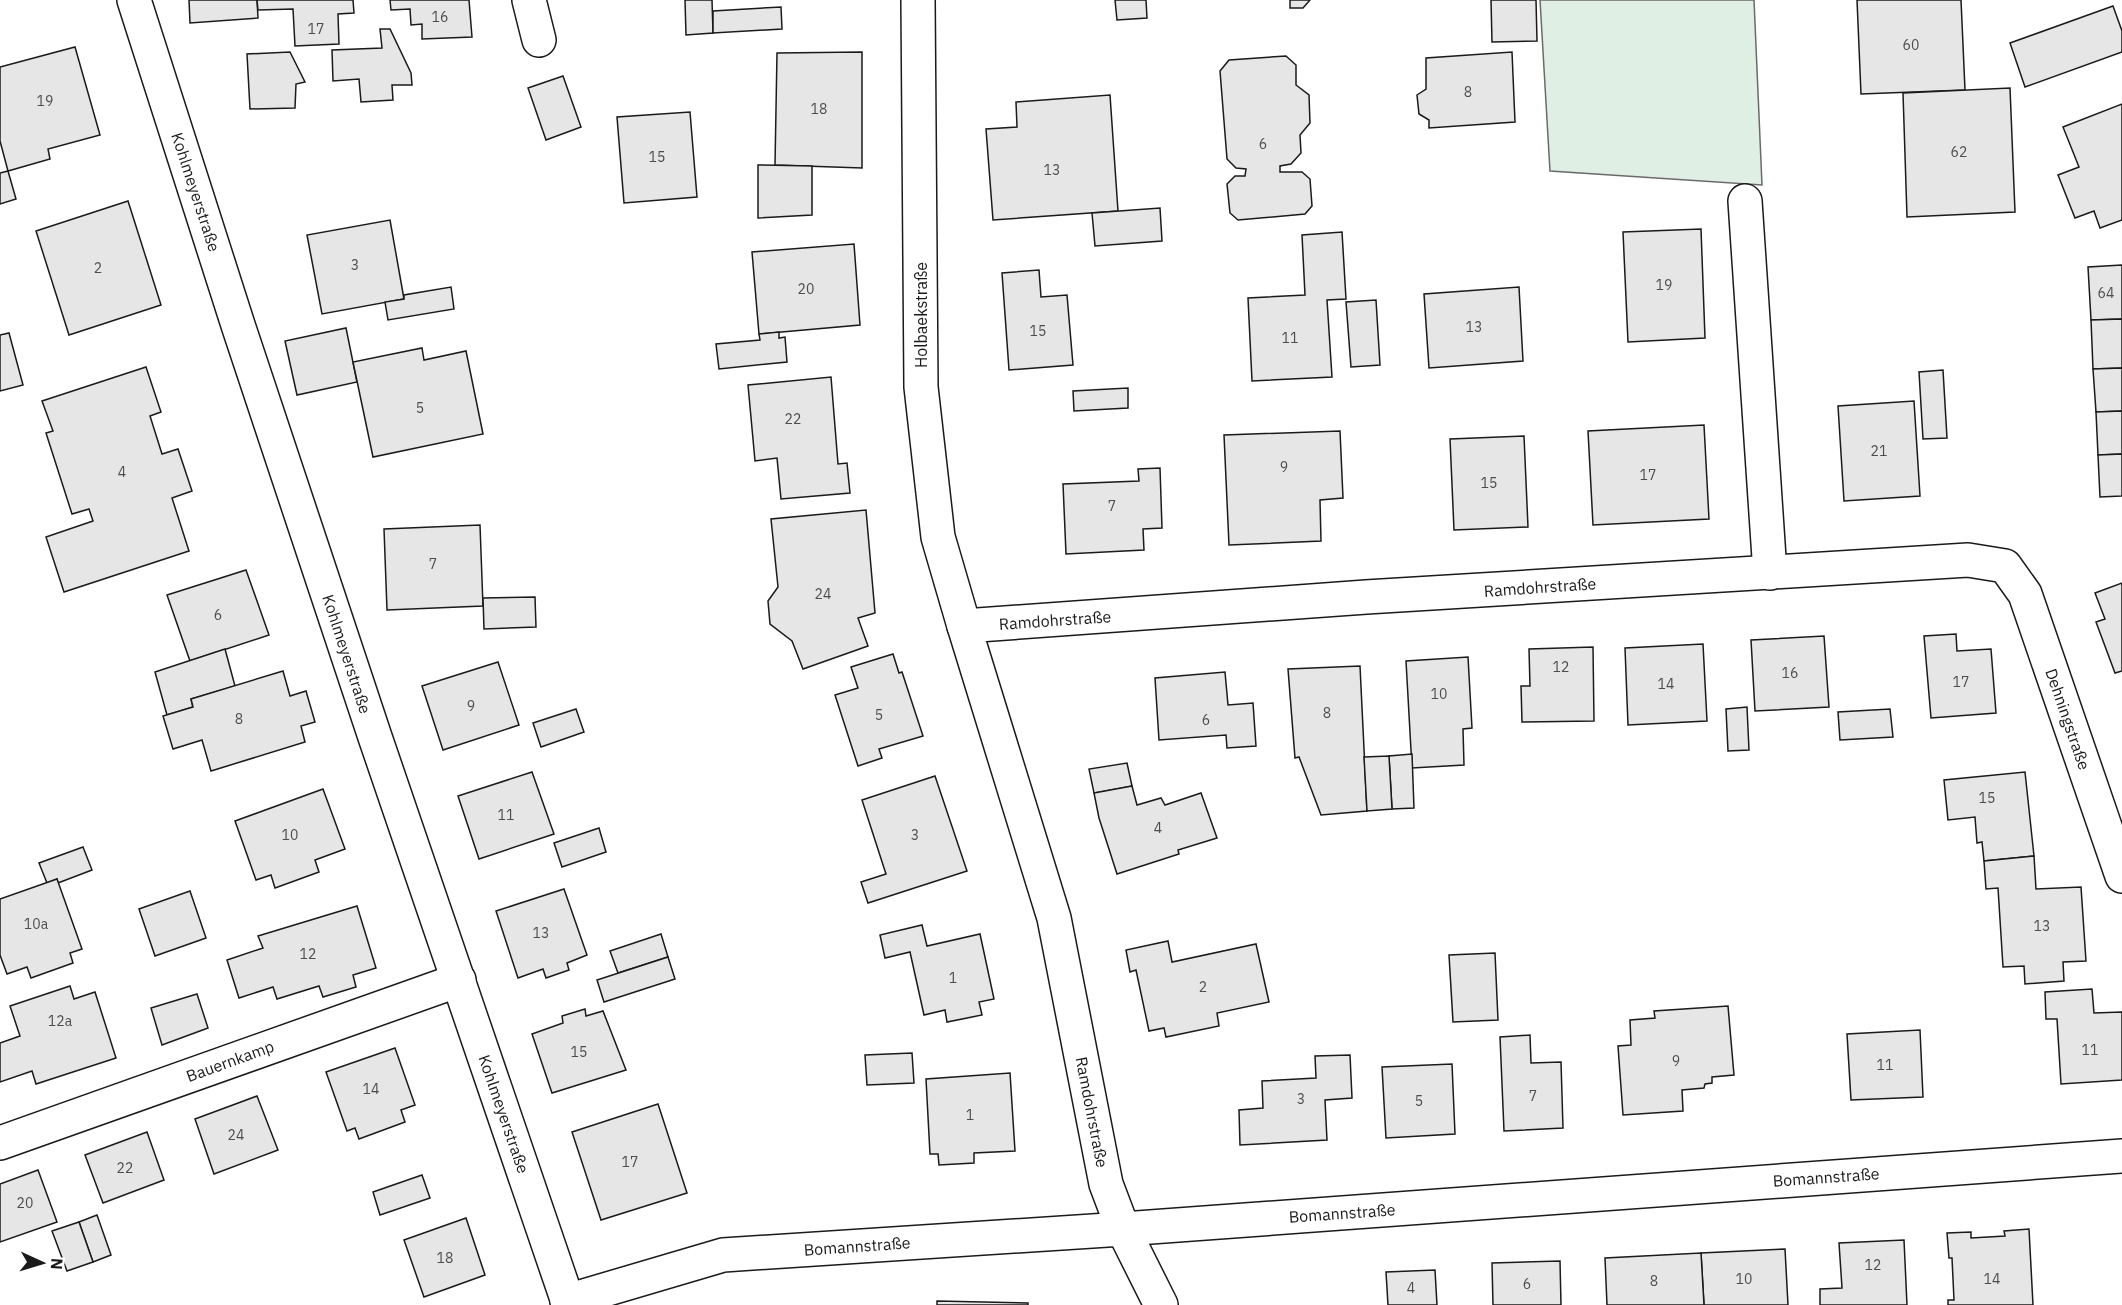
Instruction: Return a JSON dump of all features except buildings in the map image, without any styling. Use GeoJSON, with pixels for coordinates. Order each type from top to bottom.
{"type":"FeatureCollection","features":[{"type":"Feature","properties":{"kind":"street","name":"Kohlmeyerstraße"},"geometry":{"type":"LineString","coordinates":[[134,0],[238,325],[349,659],[568,1303]]}},
{"type":"Feature","properties":{"kind":"street"},"geometry":{"type":"LineString","coordinates":[[529,0],[539,39]]}},
{"type":"Feature","properties":{"kind":"street","name":"Holbaekstraße"},"geometry":{"type":"LineString","coordinates":[[918,0],[921,387],[938,537],[964,626]]}},
{"type":"Feature","properties":{"kind":"street"},"geometry":{"type":"LineString","coordinates":[[1745,201],[1770,573]]}},
{"type":"Feature","properties":{"kind":"street","name":"Ramdohrstraße"},"geometry":{"type":"LineString","coordinates":[[1161,1305],[1123,1229],[1106,1184],[1054,918],[964,626],[1355,598],[1968,560],[2005,566]]}},
{"type":"Feature","properties":{"kind":"street","name":"Dehningstraße"},"geometry":{"type":"LineString","coordinates":[[2005,566],[2025,594],[2122,876]]}},
{"type":"Feature","properties":{"kind":"street","name":"Bauernkamp"},"geometry":{"type":"LineString","coordinates":[[0,1143],[459,980]]}},
{"type":"Feature","properties":{"kind":"street","name":"Bomannstraße"},"geometry":{"type":"LineString","coordinates":[[568,1303],[723,1255],[1123,1229],[2122,1156]]}},
{"type":"Feature","properties":{"kind":"green space"},"geometry":{"type":"Polygon","coordinates":[[[1540,0],[1754,0],[1762,185],[1550,171],[1540,0]]]}}]}
